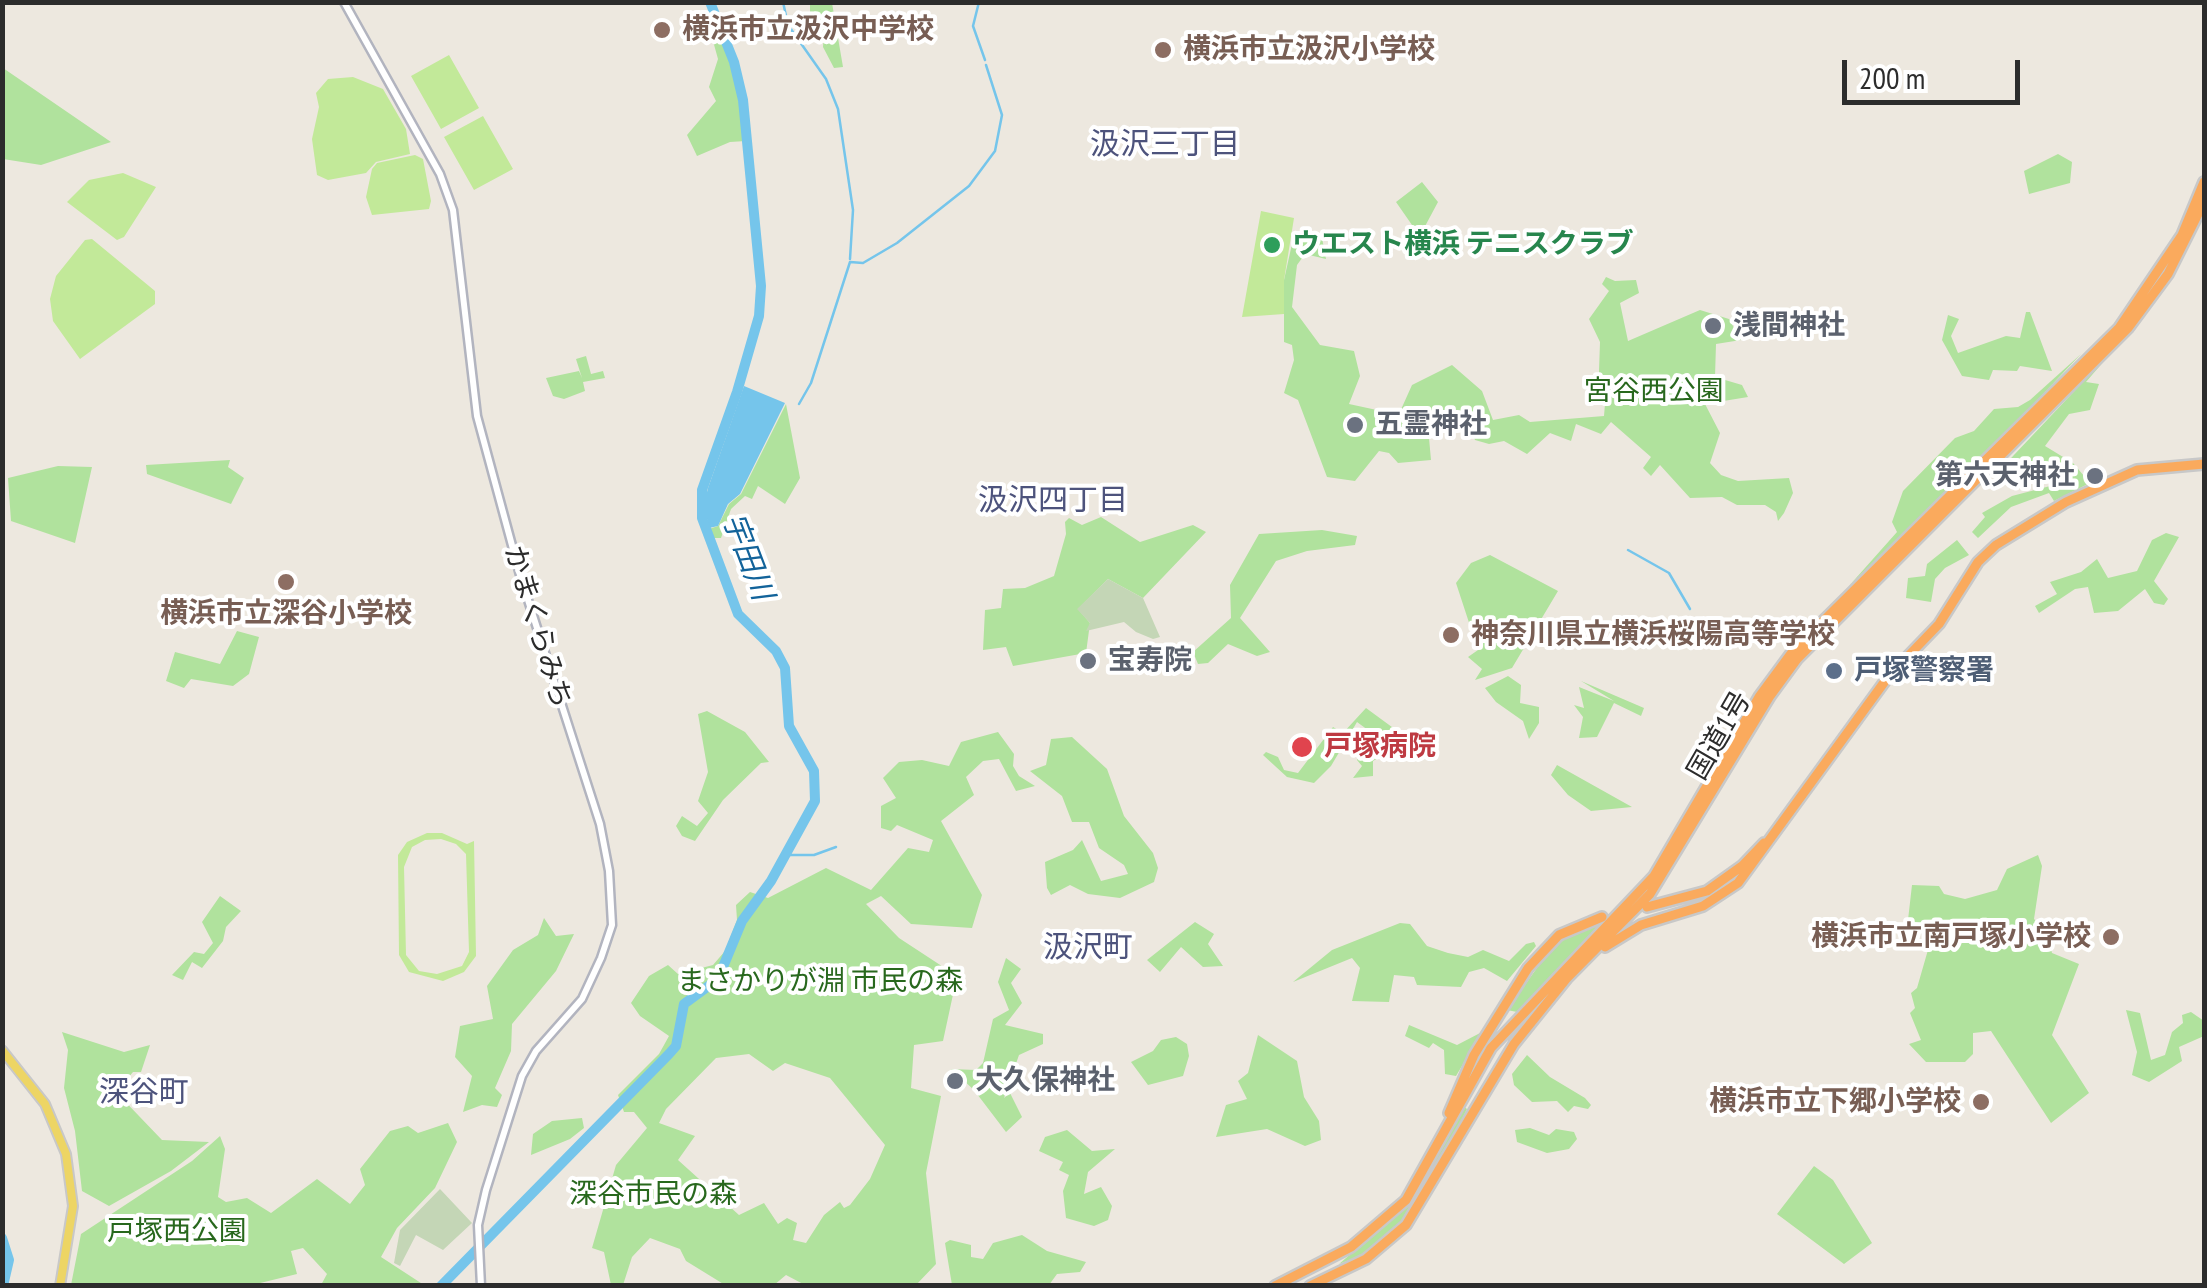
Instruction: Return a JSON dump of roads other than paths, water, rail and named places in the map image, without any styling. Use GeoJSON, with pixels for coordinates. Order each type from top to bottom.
{"type":"FeatureCollection","features":[{"type":"Feature","properties":{"kind":"highway","name":"国道1号"},"geometry":{"type":"LineString","coordinates":[[1276,1286],[1330,1258],[1389,1218],[1434,1153],[1501,1034],[1654,876],[1759,697],[1794,651],[2119,328],[2161,272],[2204,182]]}},
{"type":"Feature","properties":{"kind":"highway","name":"国道1号"},"geometry":{"type":"LineString","coordinates":[[1578,966],[1650,894],[1691,832],[1753,723],[1797,659],[2128,328],[2168,274],[2204,202]]}},
{"type":"Feature","properties":{"kind":"highway"},"geometry":{"type":"LineString","coordinates":[[1310,1286],[1382,1248],[1406,1225],[1432,1187],[1484,1087],[1578,966],[1641,925],[1720,897],[1755,863],[1888,677],[1940,624],[1978,562],[1996,544],[2038,517],[2137,470],[2204,464]]}},
{"type":"Feature","properties":{"kind":"highway"},"geometry":{"type":"LineString","coordinates":[[1647,907],[1685,899],[1724,880],[1790,814]]}},
{"type":"Feature","properties":{"kind":"highway","name":"国道1号"},"geometry":{"type":"LineString","coordinates":[[1434,1153],[1474,1055],[1528,968],[1559,935],[1602,917]]}},
{"type":"Feature","properties":{"kind":"highway"},"geometry":{"type":"LineString","coordinates":[[1330,1258],[1337,1271]]}},
{"type":"Feature","properties":{"kind":"main road","name":"かまくらみち"},"geometry":{"type":"LineString","coordinates":[[344,2],[440,174],[453,210],[478,416],[524,591],[600,824],[609,871],[610,936],[582,999],[536,1051],[522,1076],[480,1211],[481,1286]]}},
{"type":"Feature","properties":{"kind":"main road"},"geometry":{"type":"LineString","coordinates":[[2,1050],[45,1104],[66,1154],[73,1206],[60,1286]]}},
{"type":"Feature","properties":{"kind":"water"},"geometry":{"type":"Polygon","coordinates":[[[744,386],[785,403],[740,494],[728,504],[718,526],[709,528],[704,504],[744,386]]]}},
{"type":"Feature","properties":{"kind":"waterway","name":"宇田川"},"geometry":{"type":"LineString","coordinates":[[441,1286],[676,1046],[684,1004],[718,979],[742,921],[771,881],[815,801],[814,771],[789,726],[785,668],[776,651],[738,614],[702,518],[702,490],[759,316],[761,286],[743,100],[734,62],[710,2]]}},
{"type":"Feature","properties":{"kind":"waterway"},"geometry":{"type":"LineString","coordinates":[[783,2],[788,25],[826,79],[838,109],[853,210],[850,259]]}},
{"type":"Feature","properties":{"kind":"waterway"},"geometry":{"type":"LineString","coordinates":[[979,2],[973,26],[985,60]]}},
{"type":"Feature","properties":{"kind":"waterway"},"geometry":{"type":"LineString","coordinates":[[799,404],[811,383],[850,262],[863,263],[897,243],[969,186],[995,151],[1002,115],[986,65]]}},
{"type":"Feature","properties":{"kind":"waterway"},"geometry":{"type":"LineString","coordinates":[[1628,550],[1669,573],[1690,609]]}},
{"type":"Feature","properties":{"kind":"waterway"},"geometry":{"type":"LineString","coordinates":[[786,855],[814,855],[836,847]]}},
{"type":"Feature","properties":{"kind":"waterway"},"geometry":{"type":"LineString","coordinates":[[2,1238],[9,1260],[3,1286]]}},
{"type":"Feature","properties":{"kind":"place","name":"横浜市立汲沢中学校"},"geometry":{"type":"Point","coordinates":[662,30]}},
{"type":"Feature","properties":{"kind":"place","name":"横浜市立汲沢小学校"},"geometry":{"type":"Point","coordinates":[1163,50]}},
{"type":"Feature","properties":{"kind":"place","name":"ウエスト横浜 テニスクラブ"},"geometry":{"type":"Point","coordinates":[1272,245]}},
{"type":"Feature","properties":{"kind":"place","name":"浅間神社"},"geometry":{"type":"Point","coordinates":[1713,326]}},
{"type":"Feature","properties":{"kind":"place","name":"五霊神社"},"geometry":{"type":"Point","coordinates":[1355,425]}},
{"type":"Feature","properties":{"kind":"place","name":"第六天神社"},"geometry":{"type":"Point","coordinates":[2095,476]}},
{"type":"Feature","properties":{"kind":"place","name":"横浜市立深谷小学校"},"geometry":{"type":"Point","coordinates":[286,582]}},
{"type":"Feature","properties":{"kind":"place","name":"神奈川県立横浜桜陽高等学校"},"geometry":{"type":"Point","coordinates":[1451,635]}},
{"type":"Feature","properties":{"kind":"place","name":"宝寿院"},"geometry":{"type":"Point","coordinates":[1088,661]}},
{"type":"Feature","properties":{"kind":"place","name":"戸塚警察署"},"geometry":{"type":"Point","coordinates":[1834,671]}},
{"type":"Feature","properties":{"kind":"place","name":"戸塚病院"},"geometry":{"type":"Point","coordinates":[1302,747]}},
{"type":"Feature","properties":{"kind":"place","name":"横浜市立南戸塚小学校"},"geometry":{"type":"Point","coordinates":[2111,937]}},
{"type":"Feature","properties":{"kind":"place","name":"大久保神社"},"geometry":{"type":"Point","coordinates":[955,1081]}},
{"type":"Feature","properties":{"kind":"place","name":"横浜市立下郷小学校"},"geometry":{"type":"Point","coordinates":[1981,1102]}},
{"type":"Feature","properties":{"kind":"district","name":"汲沢三丁目"},"geometry":{"type":"Point","coordinates":[1165,145]}},
{"type":"Feature","properties":{"kind":"district","name":"汲沢四丁目"},"geometry":{"type":"Point","coordinates":[1053,501]}},
{"type":"Feature","properties":{"kind":"district","name":"汲沢町"},"geometry":{"type":"Point","coordinates":[1088,948]}},
{"type":"Feature","properties":{"kind":"district","name":"深谷町"},"geometry":{"type":"Point","coordinates":[144,1093]}},
{"type":"Feature","properties":{"kind":"park label","name":"宮谷西公園"},"geometry":{"type":"Point","coordinates":[1654,392]}},
{"type":"Feature","properties":{"kind":"park label","name":"まさかりが淵 市民の森"},"geometry":{"type":"Point","coordinates":[820,982]}},
{"type":"Feature","properties":{"kind":"park label","name":"深谷市民の森"},"geometry":{"type":"Point","coordinates":[653,1195]}},
{"type":"Feature","properties":{"kind":"park label","name":"戸塚西公園"},"geometry":{"type":"Point","coordinates":[177,1232]}}]}
